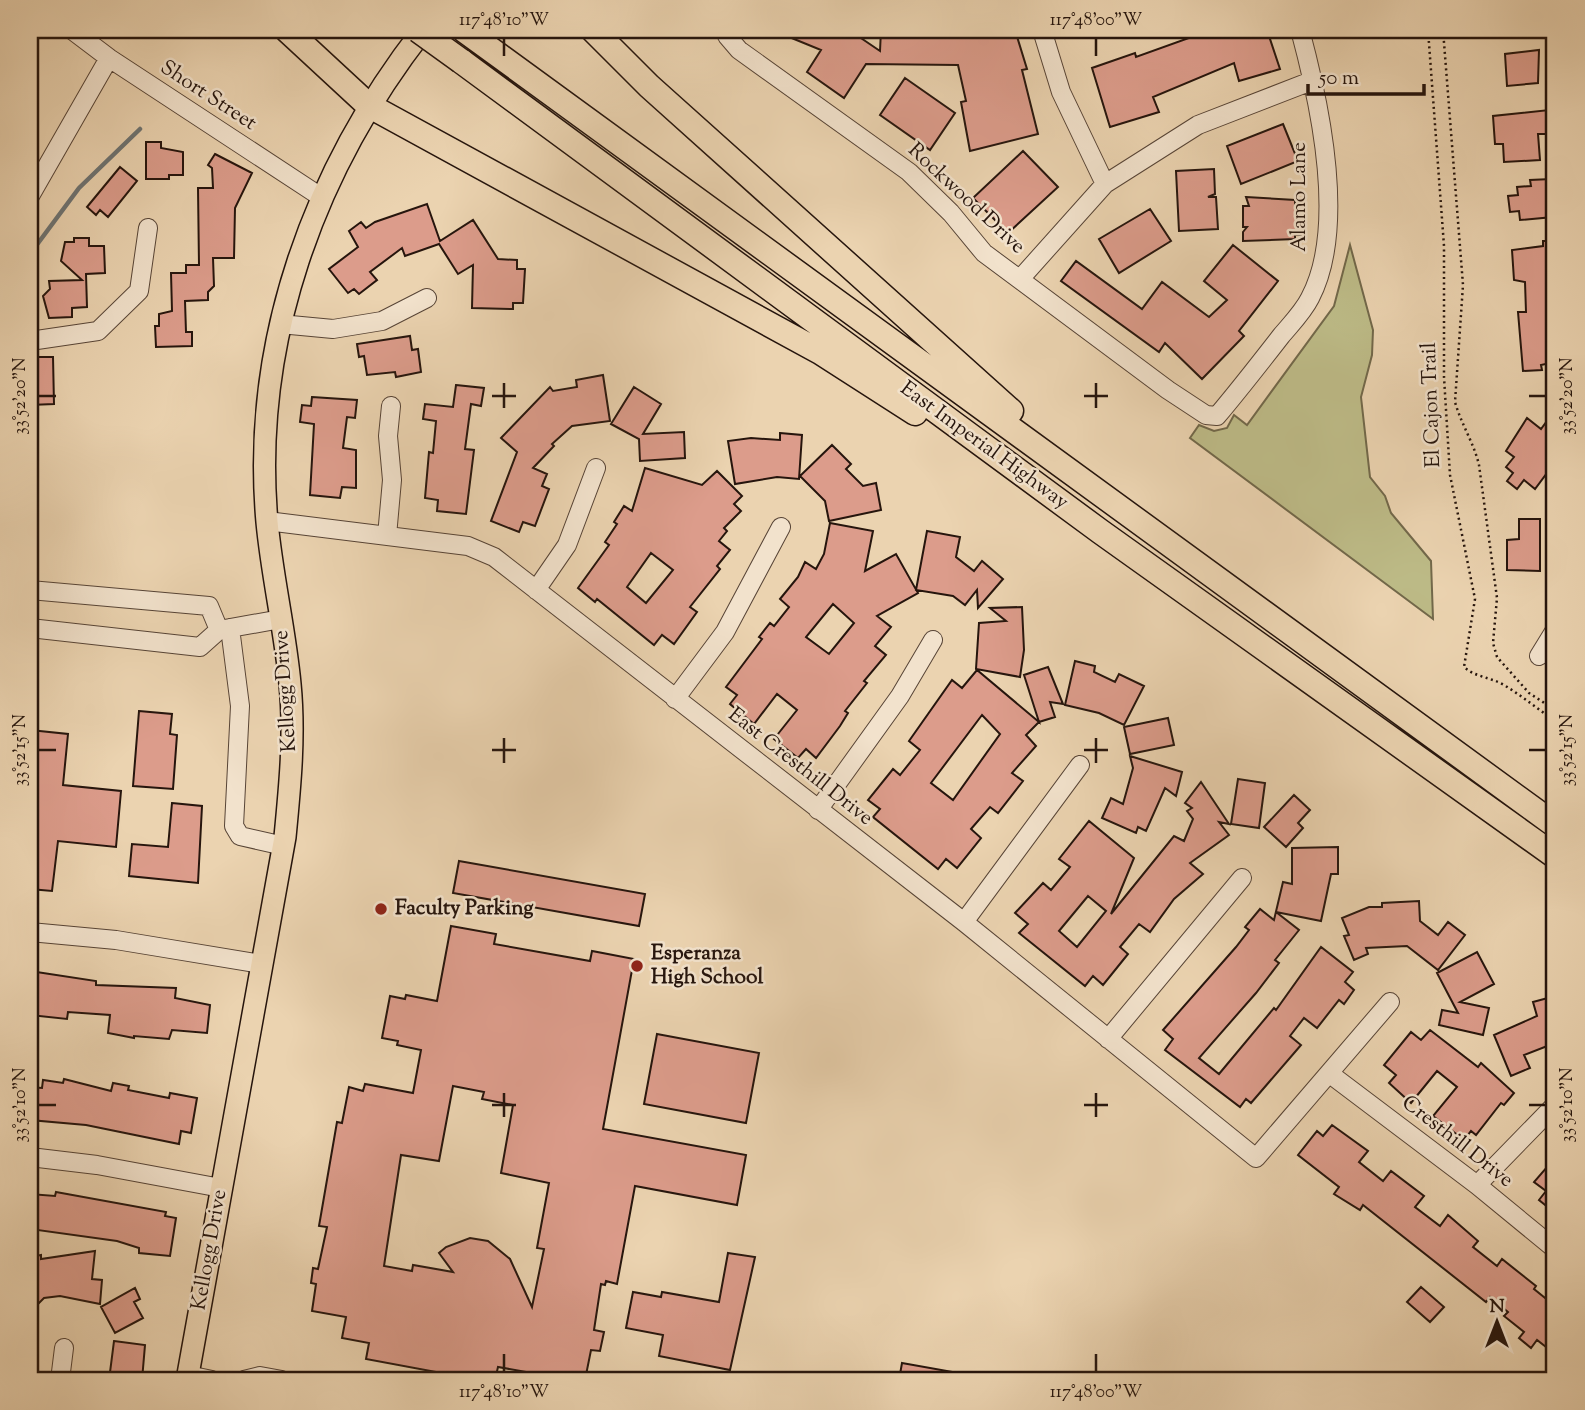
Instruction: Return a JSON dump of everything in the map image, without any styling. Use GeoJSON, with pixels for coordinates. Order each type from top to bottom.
{"type":"FeatureCollection","features":[{"type":"Feature","properties":{"kind":"highway"},"geometry":{"type":"LineString","coordinates":[[287,30],[368,105],[820,352],[1101,531]]}},
{"type":"Feature","properties":{"kind":"highway","name":"East Imperial Highway"},"geometry":{"type":"LineString","coordinates":[[418,30],[1101,531],[1555,856]]}},
{"type":"Feature","properties":{"kind":"highway"},"geometry":{"type":"LineString","coordinates":[[593,30],[649,86],[1114,502]]}},
{"type":"Feature","properties":{"kind":"highway","name":"East Imperial Highway"},"geometry":{"type":"LineString","coordinates":[[470,35],[1555,825]]}},
{"type":"Feature","properties":{"kind":"main road","name":"Kellogg Drive"},"geometry":{"type":"LineString","coordinates":[[188,1378],[284,846],[293,723],[267,521],[266,444],[271,373],[280,324],[298,257],[321,197],[368,105],[424,30]]}},
{"type":"Feature","properties":{"kind":"street","name":"Short Street"},"geometry":{"type":"LineString","coordinates":[[72,30],[109,58],[321,197]]}},
{"type":"Feature","properties":{"kind":"street","name":"Rockwood Drive"},"geometry":{"type":"LineString","coordinates":[[727,30],[727,36],[739,50],[909,172],[951,213],[984,253],[1168,390],[1206,415],[1217,416]]}},
{"type":"Feature","properties":{"kind":"street"},"geometry":{"type":"LineString","coordinates":[[1042,30],[1061,92],[1105,184]]}},
{"type":"Feature","properties":{"kind":"street","name":"Alamo Lane"},"geometry":{"type":"LineString","coordinates":[[1217,416],[1309,301],[1320,276],[1327,242],[1326,178],[1314,80],[1300,30]]}},
{"type":"Feature","properties":{"kind":"street"},"geometry":{"type":"LineString","coordinates":[[30,196],[109,58]]}},
{"type":"Feature","properties":{"kind":"street"},"geometry":{"type":"LineString","coordinates":[[1020,279],[1105,184],[1198,125],[1314,80]]}},
{"type":"Feature","properties":{"kind":"street"},"geometry":{"type":"LineString","coordinates":[[30,341],[98,331],[139,291],[148,228]]}},
{"type":"Feature","properties":{"kind":"street"},"geometry":{"type":"LineString","coordinates":[[280,324],[333,329],[382,321],[427,298]]}},
{"type":"Feature","properties":{"kind":"street"},"geometry":{"type":"LineString","coordinates":[[387,536],[392,480],[388,436],[391,406]]}},
{"type":"Feature","properties":{"kind":"street"},"geometry":{"type":"LineString","coordinates":[[536,590],[567,545],[596,468]]}},
{"type":"Feature","properties":{"kind":"street","name":"East Cresthill Drive"},"geometry":{"type":"LineString","coordinates":[[267,521],[468,546],[494,557],[964,922],[1256,1158],[1329,1074]]}},
{"type":"Feature","properties":{"kind":"street"},"geometry":{"type":"LineString","coordinates":[[675,699],[725,632],[781,527]]}},
{"type":"Feature","properties":{"kind":"street"},"geometry":{"type":"LineString","coordinates":[[30,590],[209,606],[225,629],[240,706],[234,825],[240,836],[284,846]]}},
{"type":"Feature","properties":{"kind":"street"},"geometry":{"type":"LineString","coordinates":[[30,628],[200,647],[225,629],[281,619]]}},
{"type":"Feature","properties":{"kind":"street"},"geometry":{"type":"LineString","coordinates":[[1539,656],[1555,630]]}},
{"type":"Feature","properties":{"kind":"street"},"geometry":{"type":"LineString","coordinates":[[818,810],[900,696],[933,640]]}},
{"type":"Feature","properties":{"kind":"street"},"geometry":{"type":"LineString","coordinates":[[964,922],[1080,765]]}},
{"type":"Feature","properties":{"kind":"street"},"geometry":{"type":"LineString","coordinates":[[1108,1039],[1242,878]]}},
{"type":"Feature","properties":{"kind":"street"},"geometry":{"type":"LineString","coordinates":[[30,932],[116,940],[262,964]]}},
{"type":"Feature","properties":{"kind":"street"},"geometry":{"type":"LineString","coordinates":[[1329,1074],[1391,1002]]}},
{"type":"Feature","properties":{"kind":"street","name":"Cresthill Drive"},"geometry":{"type":"LineString","coordinates":[[1329,1074],[1477,1185],[1555,1249]]}},
{"type":"Feature","properties":{"kind":"street"},"geometry":{"type":"LineString","coordinates":[[1477,1185],[1555,1105]]}},
{"type":"Feature","properties":{"kind":"street"},"geometry":{"type":"LineString","coordinates":[[30,1157],[221,1188]]}},
{"type":"Feature","properties":{"kind":"street"},"geometry":{"type":"LineString","coordinates":[[60,1380],[64,1348]]}},
{"type":"Feature","properties":{"kind":"street"},"geometry":{"type":"LineString","coordinates":[[244,1380],[260,1376],[282,1380]]}},
{"type":"Feature","properties":{"kind":"street"},"geometry":{"type":"LineString","coordinates":[[188,1378],[212,1380]]}},
{"type":"Feature","properties":{"kind":"path","name":"El Cajon Trail"},"geometry":{"type":"LineString","coordinates":[[1428,30],[1444,246],[1444,377],[1450,475],[1475,599],[1464,667],[1472,675],[1486,676],[1505,686],[1555,721]]}},
{"type":"Feature","properties":{"kind":"path","name":"El Cajon Trail"},"geometry":{"type":"LineString","coordinates":[[1443,30],[1463,285],[1455,402],[1479,465],[1497,598],[1493,643],[1497,657],[1513,678],[1555,710]]}},
{"type":"Feature","properties":{"kind":"shaded area"},"geometry":{"type":"Polygon","coordinates":[[[1350,245],[1373,330],[1372,355],[1361,397],[1370,477],[1385,496],[1391,513],[1431,561],[1433,619],[1190,438],[1199,425],[1214,431],[1227,428],[1234,415],[1247,425],[1334,306],[1350,245]]]}},
{"type":"Feature","properties":{"kind":"building"},"geometry":{"type":"Polygon","coordinates":[[[772,30],[849,30],[880,51],[881,30],[941,30],[941,37],[1015,30],[1027,69],[1022,70],[1038,134],[970,151],[961,102],[966,101],[958,65],[866,64],[844,98],[807,72],[821,50],[772,30]]]}},
{"type":"Feature","properties":{"kind":"building"},"geometry":{"type":"Polygon","coordinates":[[[1211,30],[1267,30],[1280,69],[1239,81],[1234,63],[1153,97],[1159,112],[1110,127],[1092,68],[1135,53],[1136,57],[1211,30]]]}},
{"type":"Feature","properties":{"kind":"building"},"geometry":{"type":"Polygon","coordinates":[[[1539,50],[1538,83],[1507,86],[1505,54],[1539,50]]]}},
{"type":"Feature","properties":{"kind":"building"},"geometry":{"type":"Polygon","coordinates":[[[905,78],[955,113],[930,150],[880,115],[905,78]]]}},
{"type":"Feature","properties":{"kind":"building"},"geometry":{"type":"Polygon","coordinates":[[[1549,110],[1551,134],[1538,134],[1540,160],[1504,162],[1503,144],[1495,144],[1493,116],[1549,110]]]}},
{"type":"Feature","properties":{"kind":"building"},"geometry":{"type":"Polygon","coordinates":[[[1283,124],[1298,161],[1241,184],[1227,146],[1283,124]]]}},
{"type":"Feature","properties":{"kind":"building"},"geometry":{"type":"Polygon","coordinates":[[[146,142],[161,142],[161,148],[183,152],[183,175],[169,175],[169,179],[146,179],[146,142]]]}},
{"type":"Feature","properties":{"kind":"building"},"geometry":{"type":"Polygon","coordinates":[[[1023,151],[1058,187],[1008,233],[973,198],[1023,151]]]}},
{"type":"Feature","properties":{"kind":"building"},"geometry":{"type":"Polygon","coordinates":[[[215,154],[252,173],[235,208],[234,258],[213,258],[214,286],[208,292],[208,300],[185,301],[186,332],[192,332],[192,346],[156,347],[155,326],[159,326],[159,314],[172,311],[171,273],[186,273],[186,265],[199,265],[198,188],[213,188],[212,168],[208,165],[215,154]]]}},
{"type":"Feature","properties":{"kind":"building"},"geometry":{"type":"Polygon","coordinates":[[[120,167],[137,181],[108,217],[100,210],[96,215],[87,207],[120,167]]]}},
{"type":"Feature","properties":{"kind":"building"},"geometry":{"type":"Polygon","coordinates":[[[1214,169],[1215,194],[1208,197],[1216,197],[1218,229],[1179,231],[1176,171],[1214,169]]]}},
{"type":"Feature","properties":{"kind":"building"},"geometry":{"type":"Polygon","coordinates":[[[1551,179],[1553,217],[1520,220],[1519,211],[1510,212],[1508,196],[1518,195],[1517,187],[1531,186],[1530,180],[1551,179]]]}},
{"type":"Feature","properties":{"kind":"building"},"geometry":{"type":"Polygon","coordinates":[[[1246,197],[1295,200],[1295,207],[1303,207],[1303,235],[1295,235],[1295,239],[1243,241],[1243,232],[1247,227],[1243,227],[1243,206],[1249,206],[1246,197]]]}},
{"type":"Feature","properties":{"kind":"building"},"geometry":{"type":"Polygon","coordinates":[[[427,204],[440,241],[473,220],[498,259],[517,260],[517,269],[525,269],[523,303],[513,303],[513,309],[472,308],[473,265],[458,274],[439,244],[405,256],[402,248],[370,272],[377,280],[359,294],[354,289],[348,293],[329,269],[358,247],[349,231],[361,222],[366,228],[375,222],[427,204]]]}},
{"type":"Feature","properties":{"kind":"building"},"geometry":{"type":"Polygon","coordinates":[[[1150,209],[1171,241],[1119,273],[1099,239],[1150,209]]]}},
{"type":"Feature","properties":{"kind":"building"},"geometry":{"type":"Polygon","coordinates":[[[74,238],[89,238],[89,246],[104,246],[105,273],[86,274],[87,307],[72,308],[72,317],[49,318],[43,296],[50,289],[49,281],[82,280],[61,261],[65,242],[74,242],[74,238]]]}},
{"type":"Feature","properties":{"kind":"building"},"geometry":{"type":"Polygon","coordinates":[[[1543,241],[1555,241],[1555,362],[1541,365],[1542,370],[1523,371],[1518,312],[1526,312],[1525,282],[1514,280],[1512,250],[1543,246],[1543,241]]]}},
{"type":"Feature","properties":{"kind":"building"},"geometry":{"type":"Polygon","coordinates":[[[1233,245],[1278,281],[1239,331],[1244,336],[1202,379],[1165,343],[1159,352],[1061,281],[1076,261],[1142,309],[1162,282],[1209,317],[1227,300],[1204,281],[1233,245]]]}},
{"type":"Feature","properties":{"kind":"building"},"geometry":{"type":"Polygon","coordinates":[[[410,336],[412,350],[418,349],[421,372],[396,377],[395,372],[367,375],[364,356],[359,357],[357,344],[410,336]]]}},
{"type":"Feature","properties":{"kind":"building"},"geometry":{"type":"Polygon","coordinates":[[[30,357],[53,357],[54,404],[30,405],[30,357]]]}},
{"type":"Feature","properties":{"kind":"building"},"geometry":{"type":"Polygon","coordinates":[[[603,375],[610,421],[572,426],[552,444],[554,446],[533,468],[547,474],[542,486],[549,489],[535,526],[523,522],[519,532],[491,521],[517,452],[501,438],[550,387],[553,391],[577,387],[576,380],[603,375]]]}},
{"type":"Feature","properties":{"kind":"building"},"geometry":{"type":"Polygon","coordinates":[[[456,385],[484,388],[481,406],[471,404],[465,449],[474,450],[466,514],[437,511],[438,500],[425,498],[429,452],[433,453],[436,421],[423,419],[425,404],[453,407],[456,385]]]}},
{"type":"Feature","properties":{"kind":"building"},"geometry":{"type":"Polygon","coordinates":[[[634,387],[661,404],[643,434],[684,432],[685,458],[640,461],[639,439],[611,424],[634,387]]]}},
{"type":"Feature","properties":{"kind":"building"},"geometry":{"type":"Polygon","coordinates":[[[312,397],[357,400],[355,418],[347,417],[343,448],[356,450],[356,488],[342,487],[340,498],[310,495],[314,424],[300,422],[302,405],[311,406],[312,397]]]}},
{"type":"Feature","properties":{"kind":"building"},"geometry":{"type":"Polygon","coordinates":[[[1555,410],[1555,473],[1550,469],[1535,489],[1524,480],[1517,489],[1507,481],[1513,473],[1506,467],[1514,457],[1506,451],[1527,418],[1541,429],[1555,410]]]}},
{"type":"Feature","properties":{"kind":"building"},"geometry":{"type":"Polygon","coordinates":[[[780,433],[802,435],[799,479],[777,477],[735,484],[728,441],[751,438],[780,440],[780,433]]]}},
{"type":"Feature","properties":{"kind":"building"},"geometry":{"type":"Polygon","coordinates":[[[832,445],[851,464],[846,469],[863,486],[876,483],[881,510],[829,521],[825,501],[800,476],[832,445]]]}},
{"type":"Feature","properties":{"kind":"building"},"geometry":{"type":"Polygon","coordinates":[[[645,468],[702,485],[717,471],[742,496],[734,504],[741,511],[724,528],[727,531],[719,541],[730,550],[717,566],[720,569],[690,607],[697,612],[674,644],[662,635],[654,645],[597,599],[595,602],[578,588],[609,545],[605,542],[617,524],[614,522],[624,506],[632,511],[645,468]],[[651,553],[627,587],[646,603],[673,570],[651,553]]]}},
{"type":"Feature","properties":{"kind":"building"},"geometry":{"type":"Polygon","coordinates":[[[1519,519],[1540,519],[1540,571],[1507,570],[1507,540],[1519,539],[1519,519]]]}},
{"type":"Feature","properties":{"kind":"building"},"geometry":{"type":"Polygon","coordinates":[[[830,523],[873,531],[865,571],[896,554],[918,593],[877,616],[891,627],[875,646],[886,655],[864,681],[867,683],[845,711],[848,713],[840,726],[816,758],[806,749],[798,758],[774,739],[797,710],[777,694],[754,724],[730,704],[737,695],[726,687],[762,639],[759,637],[770,623],[774,626],[789,607],[780,599],[798,577],[805,562],[816,569],[824,554],[830,523]],[[833,604],[806,637],[829,654],[854,623],[833,604]]]}},
{"type":"Feature","properties":{"kind":"building"},"geometry":{"type":"Polygon","coordinates":[[[927,531],[960,537],[956,557],[974,571],[982,561],[1003,579],[978,608],[977,590],[965,605],[953,596],[916,590],[927,531]]]}},
{"type":"Feature","properties":{"kind":"building"},"geometry":{"type":"Polygon","coordinates":[[[1022,607],[1024,650],[1020,677],[976,669],[979,623],[1006,621],[990,608],[1022,607]]]}},
{"type":"Feature","properties":{"kind":"building"},"geometry":{"type":"Polygon","coordinates":[[[1075,661],[1095,666],[1094,672],[1115,682],[1119,674],[1144,686],[1124,725],[1099,713],[1065,705],[1075,661]]]}},
{"type":"Feature","properties":{"kind":"building"},"geometry":{"type":"Polygon","coordinates":[[[1048,667],[1063,704],[1050,702],[1055,717],[1039,722],[1024,675],[1048,667]]]}},
{"type":"Feature","properties":{"kind":"building"},"geometry":{"type":"Polygon","coordinates":[[[977,670],[1039,722],[1026,735],[1036,746],[1012,773],[1023,781],[998,813],[990,807],[971,829],[981,838],[957,868],[946,859],[938,869],[873,817],[880,809],[868,800],[893,769],[900,775],[920,750],[909,741],[952,680],[962,688],[977,670]],[[982,715],[931,783],[953,800],[1000,734],[982,715]]]}},
{"type":"Feature","properties":{"kind":"building"},"geometry":{"type":"Polygon","coordinates":[[[139,711],[172,714],[170,734],[177,735],[173,789],[133,786],[139,711]]]}},
{"type":"Feature","properties":{"kind":"building"},"geometry":{"type":"Polygon","coordinates":[[[1168,718],[1174,745],[1130,754],[1124,727],[1168,718]]]}},
{"type":"Feature","properties":{"kind":"building"},"geometry":{"type":"Polygon","coordinates":[[[30,730],[68,734],[63,785],[121,791],[116,847],[58,841],[52,891],[30,889],[30,730]]]}},
{"type":"Feature","properties":{"kind":"building"},"geometry":{"type":"Polygon","coordinates":[[[1130,756],[1182,772],[1176,796],[1165,788],[1146,831],[1138,827],[1136,833],[1102,818],[1111,798],[1123,804],[1133,768],[1130,756]]]}},
{"type":"Feature","properties":{"kind":"building"},"geometry":{"type":"Polygon","coordinates":[[[1238,779],[1265,783],[1259,828],[1231,824],[1238,779]]]}},
{"type":"Feature","properties":{"kind":"building"},"geometry":{"type":"Polygon","coordinates":[[[1201,782],[1229,824],[1219,822],[1229,835],[1190,863],[1203,874],[1174,899],[1150,932],[1139,924],[1120,947],[1128,954],[1103,985],[1093,976],[1085,986],[1019,933],[1028,924],[1015,913],[1043,883],[1051,890],[1070,867],[1059,859],[1089,821],[1134,858],[1111,914],[1174,836],[1184,841],[1193,819],[1187,811],[1192,808],[1185,803],[1201,782]],[[1088,896],[1059,931],[1077,947],[1106,911],[1088,896]]]}},
{"type":"Feature","properties":{"kind":"building"},"geometry":{"type":"Polygon","coordinates":[[[1294,795],[1310,810],[1298,823],[1303,828],[1286,847],[1264,827],[1294,795]]]}},
{"type":"Feature","properties":{"kind":"building"},"geometry":{"type":"Polygon","coordinates":[[[172,803],[202,806],[198,883],[129,876],[132,844],[168,847],[172,803]]]}},
{"type":"Feature","properties":{"kind":"building"},"geometry":{"type":"Polygon","coordinates":[[[1338,847],[1338,874],[1331,874],[1321,921],[1276,912],[1299,930],[1275,960],[1279,963],[1256,993],[1199,1058],[1219,1074],[1274,1008],[1276,1010],[1321,947],[1353,972],[1345,982],[1354,990],[1344,1004],[1339,1000],[1317,1028],[1304,1018],[1290,1036],[1301,1045],[1251,1103],[1246,1099],[1240,1107],[1165,1050],[1173,1039],[1163,1030],[1236,947],[1249,930],[1245,927],[1260,909],[1274,920],[1283,882],[1292,884],[1292,848],[1338,847]]]}},
{"type":"Feature","properties":{"kind":"building"},"geometry":{"type":"Polygon","coordinates":[[[459,861],[645,894],[639,926],[453,893],[459,861]]]}},
{"type":"Feature","properties":{"kind":"building"},"geometry":{"type":"Polygon","coordinates":[[[1419,901],[1420,921],[1438,935],[1448,922],[1465,935],[1438,970],[1407,946],[1366,948],[1368,954],[1354,960],[1344,936],[1349,935],[1342,918],[1369,907],[1382,907],[1382,903],[1419,901]]]}},
{"type":"Feature","properties":{"kind":"building"},"geometry":{"type":"Polygon","coordinates":[[[451,926],[496,934],[494,944],[590,961],[592,951],[634,959],[603,1129],[746,1155],[737,1205],[635,1186],[617,1284],[606,1281],[605,1285],[601,1284],[594,1330],[604,1332],[600,1351],[591,1350],[585,1380],[548,1380],[549,1376],[498,1367],[495,1380],[479,1380],[366,1359],[369,1343],[342,1338],[346,1317],[312,1311],[316,1284],[311,1283],[313,1268],[318,1269],[327,1227],[319,1226],[337,1122],[342,1123],[349,1087],[363,1091],[365,1084],[413,1093],[421,1050],[397,1045],[398,1041],[382,1038],[390,996],[405,999],[406,995],[437,1001],[451,926]],[[453,1086],[439,1161],[401,1155],[384,1266],[412,1271],[413,1265],[453,1272],[439,1253],[446,1247],[470,1238],[488,1241],[510,1259],[532,1307],[544,1249],[537,1248],[549,1183],[501,1173],[513,1105],[482,1099],[484,1092],[453,1086]]]}},
{"type":"Feature","properties":{"kind":"building"},"geometry":{"type":"Polygon","coordinates":[[[1477,952],[1494,984],[1460,1002],[1489,1008],[1483,1035],[1439,1025],[1442,1010],[1458,1013],[1437,973],[1477,952]]]}},
{"type":"Feature","properties":{"kind":"building"},"geometry":{"type":"Polygon","coordinates":[[[30,971],[96,981],[96,985],[176,988],[175,998],[210,1005],[207,1033],[172,1030],[169,1039],[134,1038],[108,1033],[110,1015],[68,1012],[67,1019],[30,1015],[30,971]]]}},
{"type":"Feature","properties":{"kind":"building"},"geometry":{"type":"Polygon","coordinates":[[[1555,996],[1555,1043],[1524,1055],[1530,1068],[1511,1076],[1494,1035],[1537,1016],[1533,1002],[1555,996]]]}},
{"type":"Feature","properties":{"kind":"building"},"geometry":{"type":"Polygon","coordinates":[[[1430,1030],[1478,1067],[1481,1063],[1514,1093],[1504,1105],[1501,1103],[1476,1135],[1471,1131],[1464,1140],[1433,1116],[1457,1087],[1437,1071],[1411,1103],[1389,1083],[1396,1075],[1384,1065],[1411,1032],[1421,1040],[1430,1030]]]}},
{"type":"Feature","properties":{"kind":"building"},"geometry":{"type":"Polygon","coordinates":[[[657,1034],[759,1053],[746,1123],[644,1104],[657,1034]]]}},
{"type":"Feature","properties":{"kind":"building"},"geometry":{"type":"Polygon","coordinates":[[[64,1079],[111,1091],[113,1083],[129,1086],[128,1090],[169,1098],[170,1093],[197,1098],[191,1133],[181,1131],[179,1144],[86,1125],[30,1120],[30,1087],[42,1088],[43,1080],[63,1083],[64,1079]]]}},
{"type":"Feature","properties":{"kind":"building"},"geometry":{"type":"Polygon","coordinates":[[[1332,1125],[1368,1151],[1359,1162],[1383,1181],[1391,1171],[1424,1196],[1415,1207],[1440,1226],[1448,1215],[1478,1241],[1473,1247],[1497,1266],[1502,1259],[1536,1286],[1534,1289],[1555,1306],[1555,1354],[1537,1340],[1531,1348],[1519,1338],[1524,1332],[1504,1316],[1508,1312],[1490,1297],[1486,1302],[1363,1205],[1360,1210],[1334,1194],[1339,1187],[1298,1155],[1317,1131],[1323,1136],[1332,1125]]]}},
{"type":"Feature","properties":{"kind":"building"},"geometry":{"type":"Polygon","coordinates":[[[1547,1167],[1555,1173],[1555,1213],[1539,1200],[1546,1191],[1534,1182],[1547,1167]]]}},
{"type":"Feature","properties":{"kind":"building"},"geometry":{"type":"Polygon","coordinates":[[[56,1192],[166,1212],[165,1216],[176,1218],[170,1256],[139,1253],[139,1248],[117,1241],[30,1229],[30,1194],[55,1196],[56,1192]]]}},
{"type":"Feature","properties":{"kind":"building"},"geometry":{"type":"Polygon","coordinates":[[[95,1251],[92,1279],[102,1280],[100,1304],[60,1296],[44,1298],[30,1312],[30,1257],[41,1255],[41,1259],[95,1251]]]}},
{"type":"Feature","properties":{"kind":"building"},"geometry":{"type":"Polygon","coordinates":[[[728,1253],[755,1257],[730,1370],[659,1356],[663,1335],[626,1328],[633,1292],[661,1297],[662,1292],[719,1302],[728,1253]]]}},
{"type":"Feature","properties":{"kind":"building"},"geometry":{"type":"Polygon","coordinates":[[[1421,1287],[1444,1307],[1430,1322],[1407,1302],[1421,1287]]]}},
{"type":"Feature","properties":{"kind":"building"},"geometry":{"type":"Polygon","coordinates":[[[135,1288],[140,1299],[134,1302],[143,1318],[115,1333],[101,1307],[135,1288]]]}},
{"type":"Feature","properties":{"kind":"building"},"geometry":{"type":"Polygon","coordinates":[[[114,1341],[145,1345],[142,1380],[109,1380],[114,1341]]]}},
{"type":"Feature","properties":{"kind":"building"},"geometry":{"type":"Polygon","coordinates":[[[902,1363],[964,1374],[963,1380],[899,1380],[902,1363]]]}},
{"type":"Feature","properties":{"kind":"waterway"},"geometry":{"type":"LineString","coordinates":[[30,254],[79,188],[140,129]]}},
{"type":"Feature","properties":{"kind":"place","name":"Faculty Parking"},"geometry":{"type":"Point","coordinates":[381,909]}},
{"type":"Feature","properties":{"kind":"place","name":"Esperanza High School"},"geometry":{"type":"Point","coordinates":[637,966]}}]}
